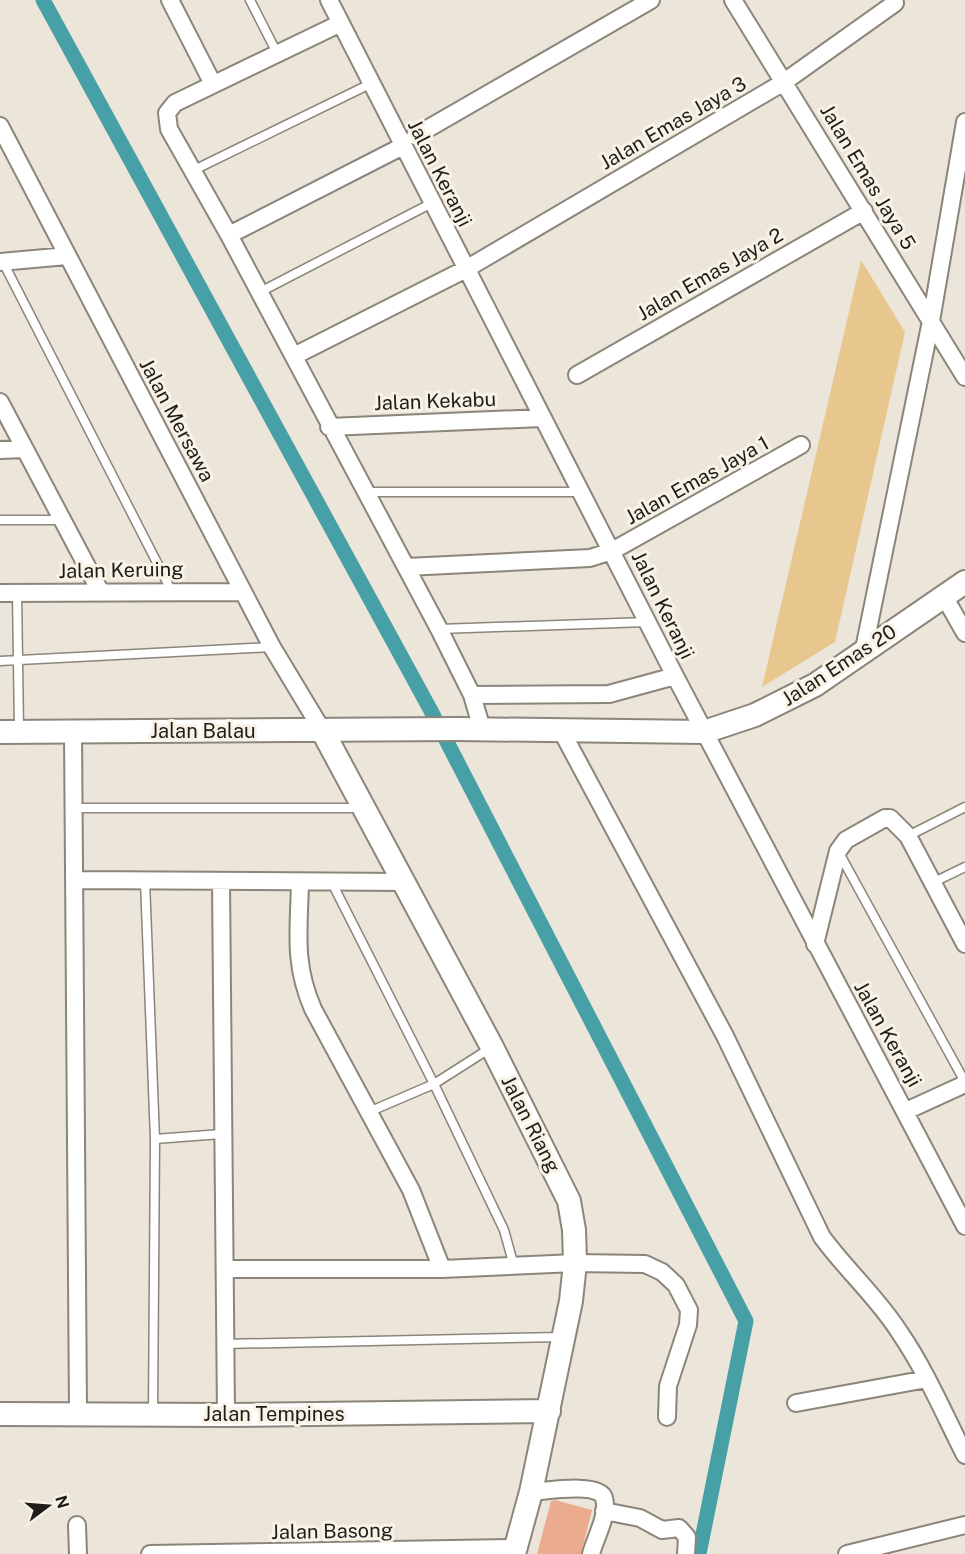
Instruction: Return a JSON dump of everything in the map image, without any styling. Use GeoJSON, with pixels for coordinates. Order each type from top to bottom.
{"type":"FeatureCollection","features":[{"type":"Feature","properties":{"kind":"street"},"geometry":{"type":"LineString","coordinates":[[170,0],[213,84]]}},
{"type":"Feature","properties":{"kind":"street","name":"Jalan Keranji"},"geometry":{"type":"LineString","coordinates":[[329,0],[370,84],[409,141],[432,203],[542,418],[704,732],[965,1226]]}},
{"type":"Feature","properties":{"kind":"street"},"geometry":{"type":"LineString","coordinates":[[229,235],[409,141],[651,0]]}},
{"type":"Feature","properties":{"kind":"street","name":"Jalan Emas Jaya 5"},"geometry":{"type":"LineString","coordinates":[[733,0],[931,321],[959,354],[965,377]]}},
{"type":"Feature","properties":{"kind":"street","name":"Jalan Emas Jaya 3"},"geometry":{"type":"LineString","coordinates":[[294,356],[466,269],[784,81],[895,3]]}},
{"type":"Feature","properties":{"kind":"street"},"geometry":{"type":"LineString","coordinates":[[341,23],[175,103],[167,113],[169,129],[229,235],[329,427],[439,629],[472,695],[482,729]]}},
{"type":"Feature","properties":{"kind":"street"},"geometry":{"type":"LineString","coordinates":[[864,649],[931,321],[965,122]]}},
{"type":"Feature","properties":{"kind":"street","name":"Jalan Mersawa"},"geometry":{"type":"LineString","coordinates":[[0,126],[272,647],[322,730]]}},
{"type":"Feature","properties":{"kind":"street","name":"Jalan Emas Jaya 2"},"geometry":{"type":"LineString","coordinates":[[577,375],[864,211]]}},
{"type":"Feature","properties":{"kind":"street"},"geometry":{"type":"LineString","coordinates":[[1,262],[67,256]]}},
{"type":"Feature","properties":{"kind":"street"},"geometry":{"type":"LineString","coordinates":[[0,402],[100,591]]}},
{"type":"Feature","properties":{"kind":"street","name":"Jalan Kekabu"},"geometry":{"type":"LineString","coordinates":[[329,427],[542,418]]}},
{"type":"Feature","properties":{"kind":"street","name":"Jalan Emas Jaya 1"},"geometry":{"type":"LineString","coordinates":[[406,567],[590,558],[612,551],[801,446]]}},
{"type":"Feature","properties":{"kind":"street"},"geometry":{"type":"LineString","coordinates":[[0,450],[25,449]]}},
{"type":"Feature","properties":{"kind":"street","name":"Jalan Emas 20"},"geometry":{"type":"LineString","coordinates":[[561,729],[704,732],[755,715],[815,685],[864,649],[965,582]]}},
{"type":"Feature","properties":{"kind":"street","name":"Jalan Keruing"},"geometry":{"type":"LineString","coordinates":[[8,592],[171,590],[243,592]]}},
{"type":"Feature","properties":{"kind":"street"},"geometry":{"type":"LineString","coordinates":[[944,596],[965,633]]}},
{"type":"Feature","properties":{"kind":"street"},"geometry":{"type":"LineString","coordinates":[[472,695],[609,694],[675,676]]}},
{"type":"Feature","properties":{"kind":"street"},"geometry":{"type":"LineString","coordinates":[[561,729],[725,1036],[822,1237],[878,1302],[901,1334],[927,1379],[965,1455]]}},
{"type":"Feature","properties":{"kind":"street","name":"Jalan Balau"},"geometry":{"type":"LineString","coordinates":[[10,732],[561,729]]}},
{"type":"Feature","properties":{"kind":"street","name":"Jalan Riang"},"geometry":{"type":"LineString","coordinates":[[322,730],[406,882],[569,1201],[574,1230],[575,1263],[565,1336],[531,1492],[514,1551]]}},
{"type":"Feature","properties":{"kind":"street"},"geometry":{"type":"LineString","coordinates":[[73,731],[78,1413]]}},
{"type":"Feature","properties":{"kind":"street"},"geometry":{"type":"LineString","coordinates":[[815,944],[838,851],[846,840],[885,818],[895,820],[908,836],[965,942]]}},
{"type":"Feature","properties":{"kind":"street"},"geometry":{"type":"LineString","coordinates":[[75,880],[406,882]]}},
{"type":"Feature","properties":{"kind":"street"},"geometry":{"type":"LineString","coordinates":[[221,882],[221,1134],[226,1415]]}},
{"type":"Feature","properties":{"kind":"street"},"geometry":{"type":"LineString","coordinates":[[300,882],[298,960],[301,979],[313,1009],[371,1111],[411,1190],[442,1269]]}},
{"type":"Feature","properties":{"kind":"street"},"geometry":{"type":"LineString","coordinates":[[906,1111],[965,1083]]}},
{"type":"Feature","properties":{"kind":"street"},"geometry":{"type":"LineString","coordinates":[[225,1269],[442,1269],[514,1268],[575,1263],[645,1264],[662,1272],[676,1285],[689,1310],[688,1325],[668,1386],[667,1417]]}},
{"type":"Feature","properties":{"kind":"street"},"geometry":{"type":"LineString","coordinates":[[796,1403],[927,1379]]}},
{"type":"Feature","properties":{"kind":"street","name":"Jalan Tempines"},"geometry":{"type":"LineString","coordinates":[[0,1414],[226,1415],[549,1411]]}},
{"type":"Feature","properties":{"kind":"street"},"geometry":{"type":"LineString","coordinates":[[531,1492],[587,1488],[599,1491],[604,1497],[604,1511],[591,1554]]}},
{"type":"Feature","properties":{"kind":"street"},"geometry":{"type":"LineString","coordinates":[[604,1511],[640,1518],[663,1530],[679,1528],[687,1537],[686,1554]]}},
{"type":"Feature","properties":{"kind":"street"},"geometry":{"type":"LineString","coordinates":[[77,1525],[78,1554]]}},
{"type":"Feature","properties":{"kind":"street"},"geometry":{"type":"LineString","coordinates":[[847,1554],[965,1525]]}},
{"type":"Feature","properties":{"kind":"street","name":"Jalan Basong"},"geometry":{"type":"LineString","coordinates":[[150,1554],[514,1551]]}},
{"type":"Feature","properties":{"kind":"lane"},"geometry":{"type":"LineString","coordinates":[[250,0],[278,55]]}},
{"type":"Feature","properties":{"kind":"lane"},"geometry":{"type":"LineString","coordinates":[[192,171],[370,84]]}},
{"type":"Feature","properties":{"kind":"lane"},"geometry":{"type":"LineString","coordinates":[[258,293],[432,203]]}},
{"type":"Feature","properties":{"kind":"lane"},"geometry":{"type":"LineString","coordinates":[[1,262],[171,590]]}},
{"type":"Feature","properties":{"kind":"lane"},"geometry":{"type":"LineString","coordinates":[[364,492],[581,492]]}},
{"type":"Feature","properties":{"kind":"lane"},"geometry":{"type":"LineString","coordinates":[[0,520],[62,519]]}},
{"type":"Feature","properties":{"kind":"lane"},"geometry":{"type":"LineString","coordinates":[[8,592],[18,661],[10,732]]}},
{"type":"Feature","properties":{"kind":"lane"},"geometry":{"type":"LineString","coordinates":[[439,629],[648,622]]}},
{"type":"Feature","properties":{"kind":"lane"},"geometry":{"type":"LineString","coordinates":[[0,661],[272,647]]}},
{"type":"Feature","properties":{"kind":"lane"},"geometry":{"type":"LineString","coordinates":[[908,836],[965,807]]}},
{"type":"Feature","properties":{"kind":"lane"},"geometry":{"type":"LineString","coordinates":[[73,808],[365,808]]}},
{"type":"Feature","properties":{"kind":"lane"},"geometry":{"type":"LineString","coordinates":[[838,851],[965,1083]]}},
{"type":"Feature","properties":{"kind":"lane"},"geometry":{"type":"LineString","coordinates":[[932,883],[965,867]]}},
{"type":"Feature","properties":{"kind":"lane"},"geometry":{"type":"LineString","coordinates":[[146,881],[155,1139],[153,1414]]}},
{"type":"Feature","properties":{"kind":"lane"},"geometry":{"type":"LineString","coordinates":[[332,883],[434,1084],[504,1230],[514,1268]]}},
{"type":"Feature","properties":{"kind":"lane"},"geometry":{"type":"LineString","coordinates":[[371,1111],[434,1084],[492,1047]]}},
{"type":"Feature","properties":{"kind":"lane"},"geometry":{"type":"LineString","coordinates":[[155,1139],[221,1134]]}},
{"type":"Feature","properties":{"kind":"lane"},"geometry":{"type":"LineString","coordinates":[[224,1344],[565,1336]]}},
{"type":"Feature","properties":{"kind":"shaded area"},"geometry":{"type":"Polygon","coordinates":[[[861,260],[905,332],[835,642],[762,687],[861,260]]]}},
{"type":"Feature","properties":{"kind":"building"},"geometry":{"type":"Polygon","coordinates":[[[555,1500],[592,1510],[581,1554],[537,1554],[551,1501],[555,1500]]]}},
{"type":"Feature","properties":{"kind":"waterway"},"geometry":{"type":"LineString","coordinates":[[43,0],[430,709],[746,1321],[699,1554]]}}]}
